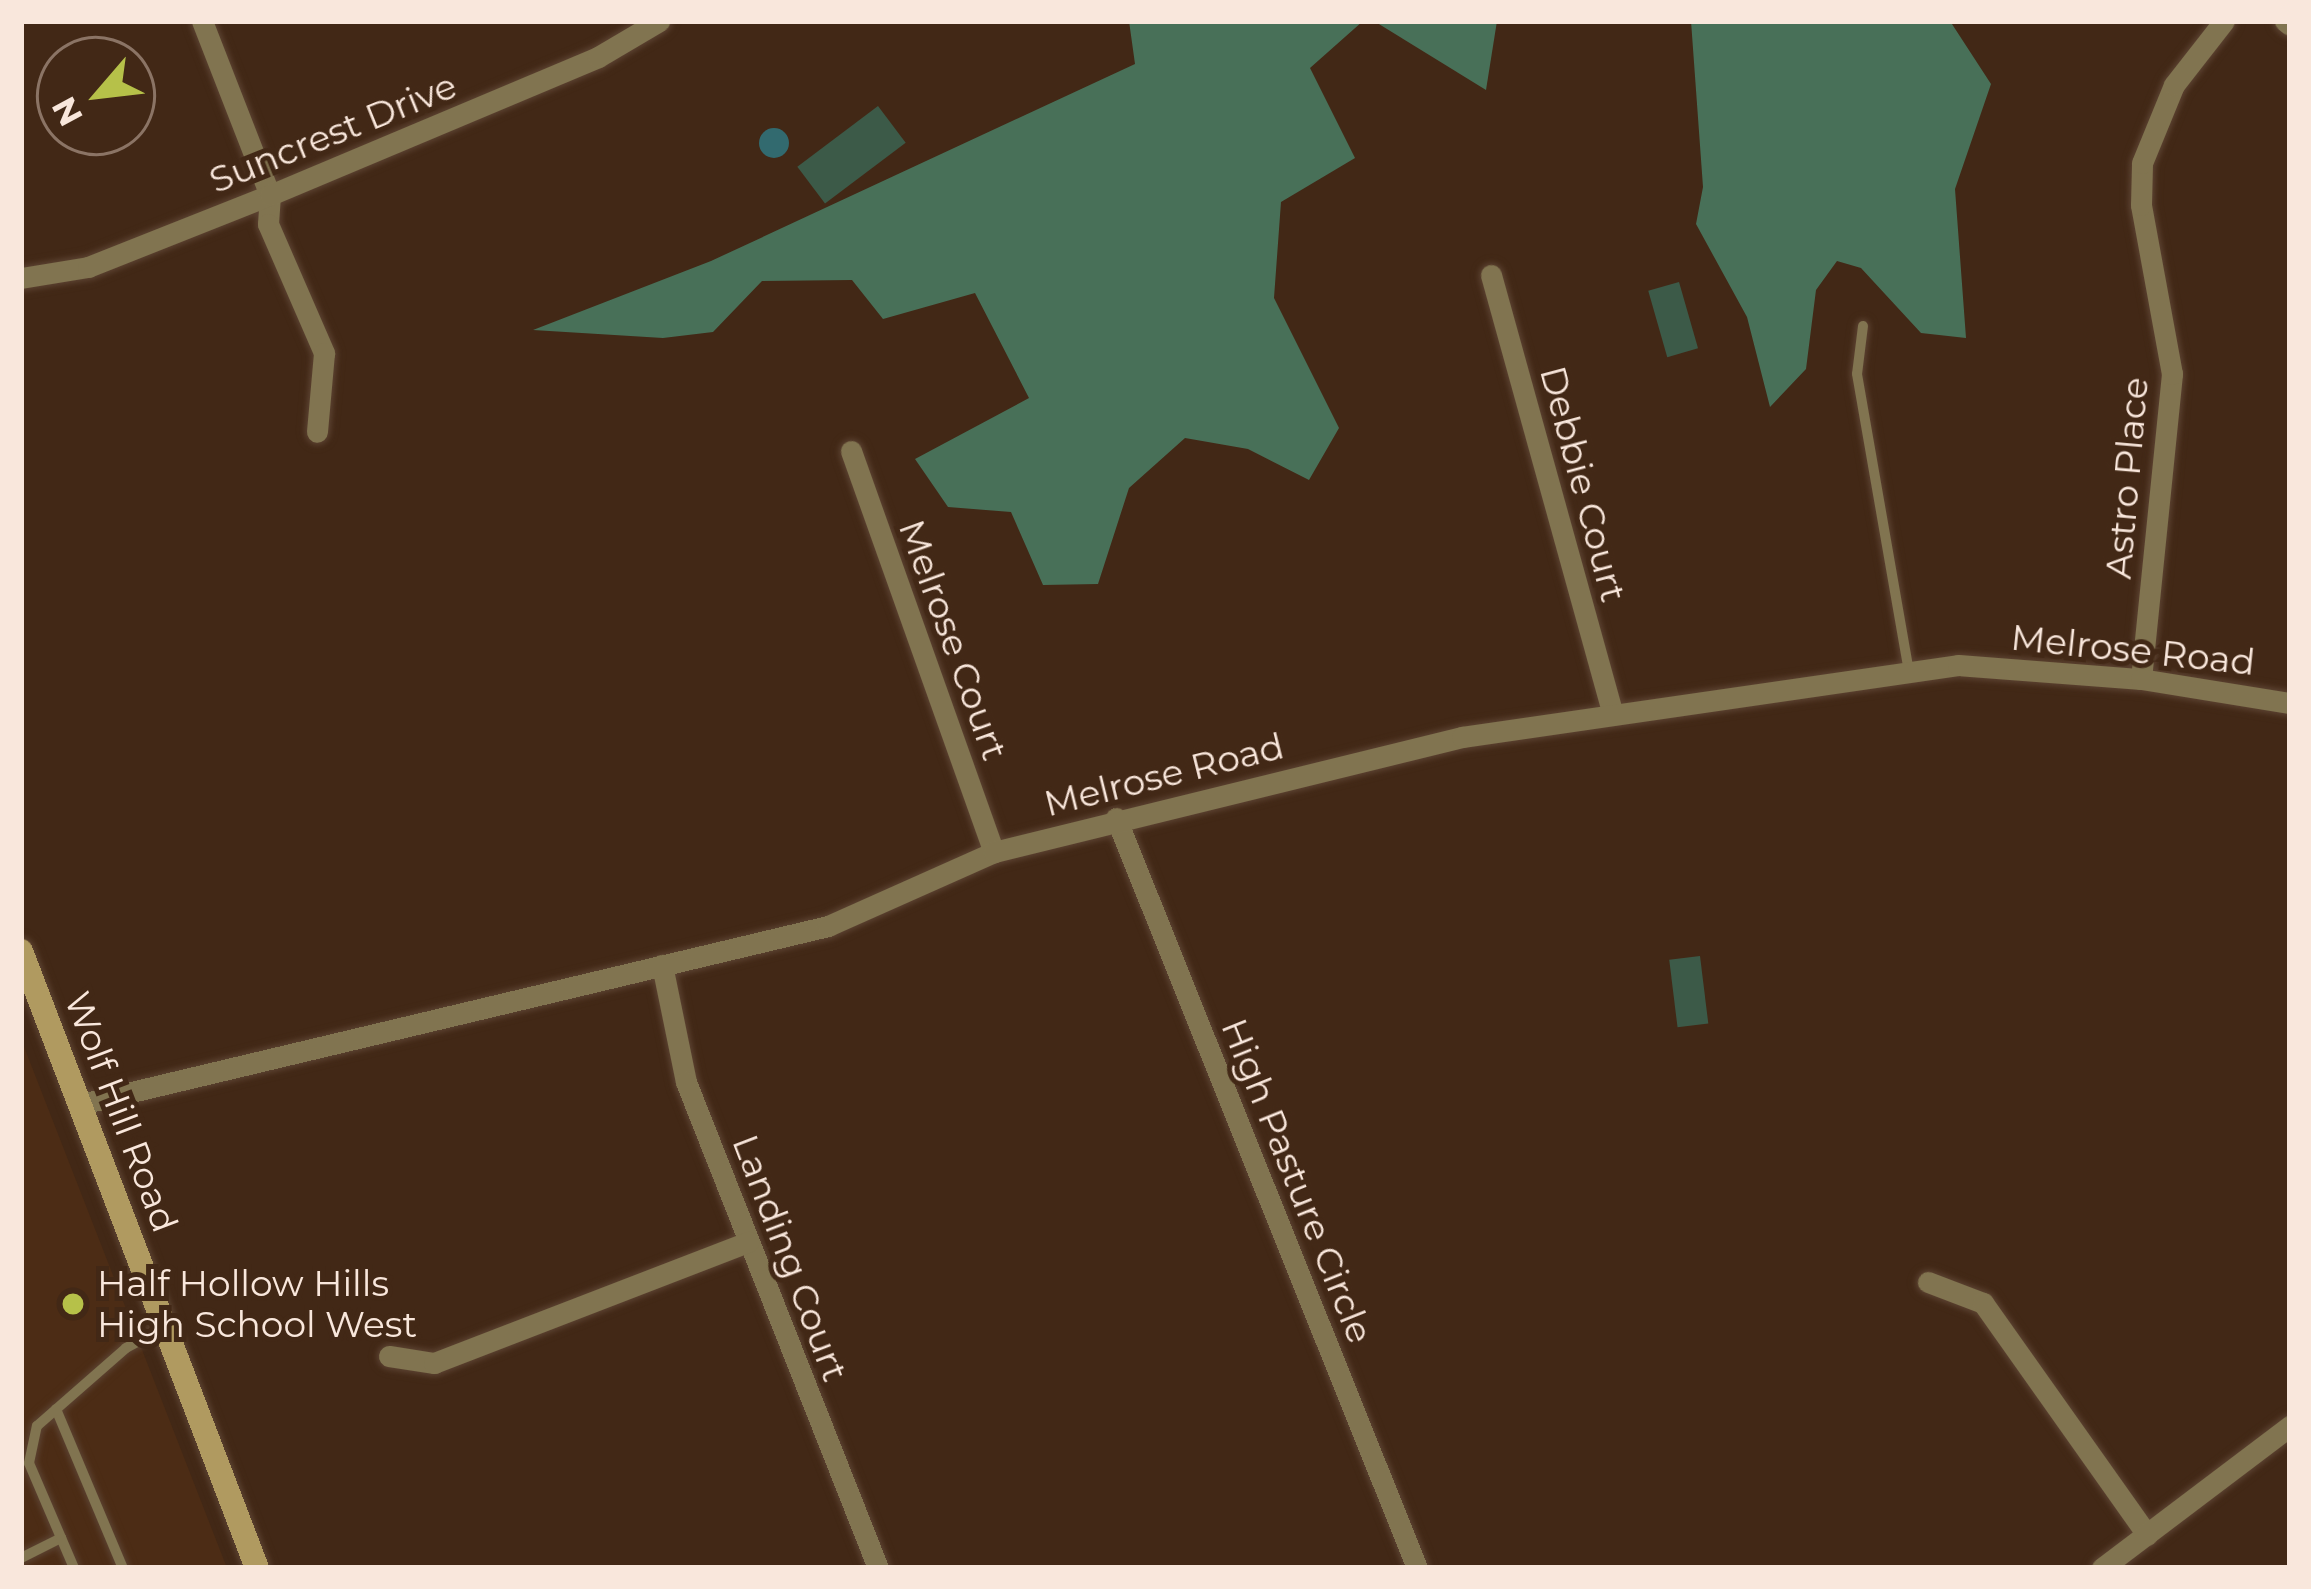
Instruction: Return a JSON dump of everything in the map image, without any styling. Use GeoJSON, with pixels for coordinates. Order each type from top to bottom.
{"type":"FeatureCollection","features":[{"type":"Feature","properties":{"kind":"street"},"geometry":{"type":"LineString","coordinates":[[202,21],[270,196],[268,224],[324,353],[317,432]]}},
{"type":"Feature","properties":{"kind":"street","name":"Suncrest Drive"},"geometry":{"type":"LineString","coordinates":[[21,278],[88,268],[270,196],[580,65],[659,21]]}},
{"type":"Feature","properties":{"kind":"street","name":"Astro Place"},"geometry":{"type":"LineString","coordinates":[[2141,679],[2172,374],[2141,205],[2142,163],[2174,85],[2224,21]]}},
{"type":"Feature","properties":{"kind":"street","name":"Debbie Court"},"geometry":{"type":"LineString","coordinates":[[1491,275],[1612,712]]}},
{"type":"Feature","properties":{"kind":"street","name":"Melrose Court"},"geometry":{"type":"LineString","coordinates":[[851,451],[994,852]]}},
{"type":"Feature","properties":{"kind":"street","name":"Melrose Road"},"geometry":{"type":"LineString","coordinates":[[81,1104],[827,926],[994,852],[1116,818],[1462,737],[1958,665],[2141,679],[2290,703]]}},
{"type":"Feature","properties":{"kind":"street","name":"High Pasture Circle"},"geometry":{"type":"LineString","coordinates":[[1116,818],[1417,1568]]}},
{"type":"Feature","properties":{"kind":"street","name":"Wolf Hill Road"},"geometry":{"type":"LineString","coordinates":[[21,951],[257,1568]]}},
{"type":"Feature","properties":{"kind":"street","name":"Landing Court"},"geometry":{"type":"LineString","coordinates":[[662,965],[686,1082],[878,1568]]}},
{"type":"Feature","properties":{"kind":"street"},"geometry":{"type":"LineString","coordinates":[[389,1356],[434,1363],[748,1242]]}},
{"type":"Feature","properties":{"kind":"street"},"geometry":{"type":"LineString","coordinates":[[1928,1282],[1983,1303],[2147,1535]]}},
{"type":"Feature","properties":{"kind":"street"},"geometry":{"type":"LineString","coordinates":[[2102,1568],[2290,1426]]}},
{"type":"Feature","properties":{"kind":"lane"},"geometry":{"type":"LineString","coordinates":[[1863,326],[1857,374],[1909,672]]}},
{"type":"Feature","properties":{"kind":"lane"},"geometry":{"type":"LineString","coordinates":[[74,1568],[29,1463],[37,1426],[126,1348],[165,1327]]}},
{"type":"Feature","properties":{"kind":"lane"},"geometry":{"type":"LineString","coordinates":[[56,1409],[123,1568]]}},
{"type":"Feature","properties":{"kind":"lane"},"geometry":{"type":"LineString","coordinates":[[21,1558],[61,1538]]}},
{"type":"Feature","properties":{"kind":"shaded area","name":"Half Hollow Hills High School West"},"geometry":{"type":"Polygon","coordinates":[[[21,1039],[227,1568],[21,1568],[21,1039]]]}},
{"type":"Feature","properties":{"kind":"green space"},"geometry":{"type":"Polygon","coordinates":[[[1129,21],[1363,21],[1310,68],[1355,158],[1281,202],[1274,298],[1339,428],[1309,480],[1248,449],[1185,438],[1129,488],[1098,584],[1043,585],[1011,512],[948,507],[915,459],[1029,398],[975,293],[883,319],[852,280],[762,281],[713,332],[663,338],[533,330],[711,261],[1135,64],[1129,21]]]}},
{"type":"Feature","properties":{"kind":"green space"},"geometry":{"type":"Polygon","coordinates":[[[1374,21],[1497,21],[1486,90],[1374,21]]]}},
{"type":"Feature","properties":{"kind":"green space"},"geometry":{"type":"Polygon","coordinates":[[[1691,21],[1950,21],[1991,84],[1955,189],[1966,338],[1921,333],[1861,268],[1837,261],[1816,290],[1806,369],[1770,407],[1747,317],[1696,224],[1703,187],[1691,21]]]}},
{"type":"Feature","properties":{"kind":"green space"},"geometry":{"type":"Polygon","coordinates":[[[878,106],[906,143],[825,204],[797,167],[878,106]]]}},
{"type":"Feature","properties":{"kind":"green space"},"geometry":{"type":"Polygon","coordinates":[[[1679,282],[1698,348],[1667,357],[1648,291],[1679,282]]]}},
{"type":"Feature","properties":{"kind":"green space"},"geometry":{"type":"Polygon","coordinates":[[[1700,956],[1708,1023],[1678,1027],[1669,960],[1700,956]]]}},
{"type":"Feature","properties":{"kind":"water"},"geometry":{"type":"Polygon","coordinates":[[[774,128],[789,143],[774,158],[759,143],[774,128]]]}},
{"type":"Feature","properties":{"kind":"place","name":"Half Hollow Hills High School West"},"geometry":{"type":"Point","coordinates":[73,1304]}}]}
